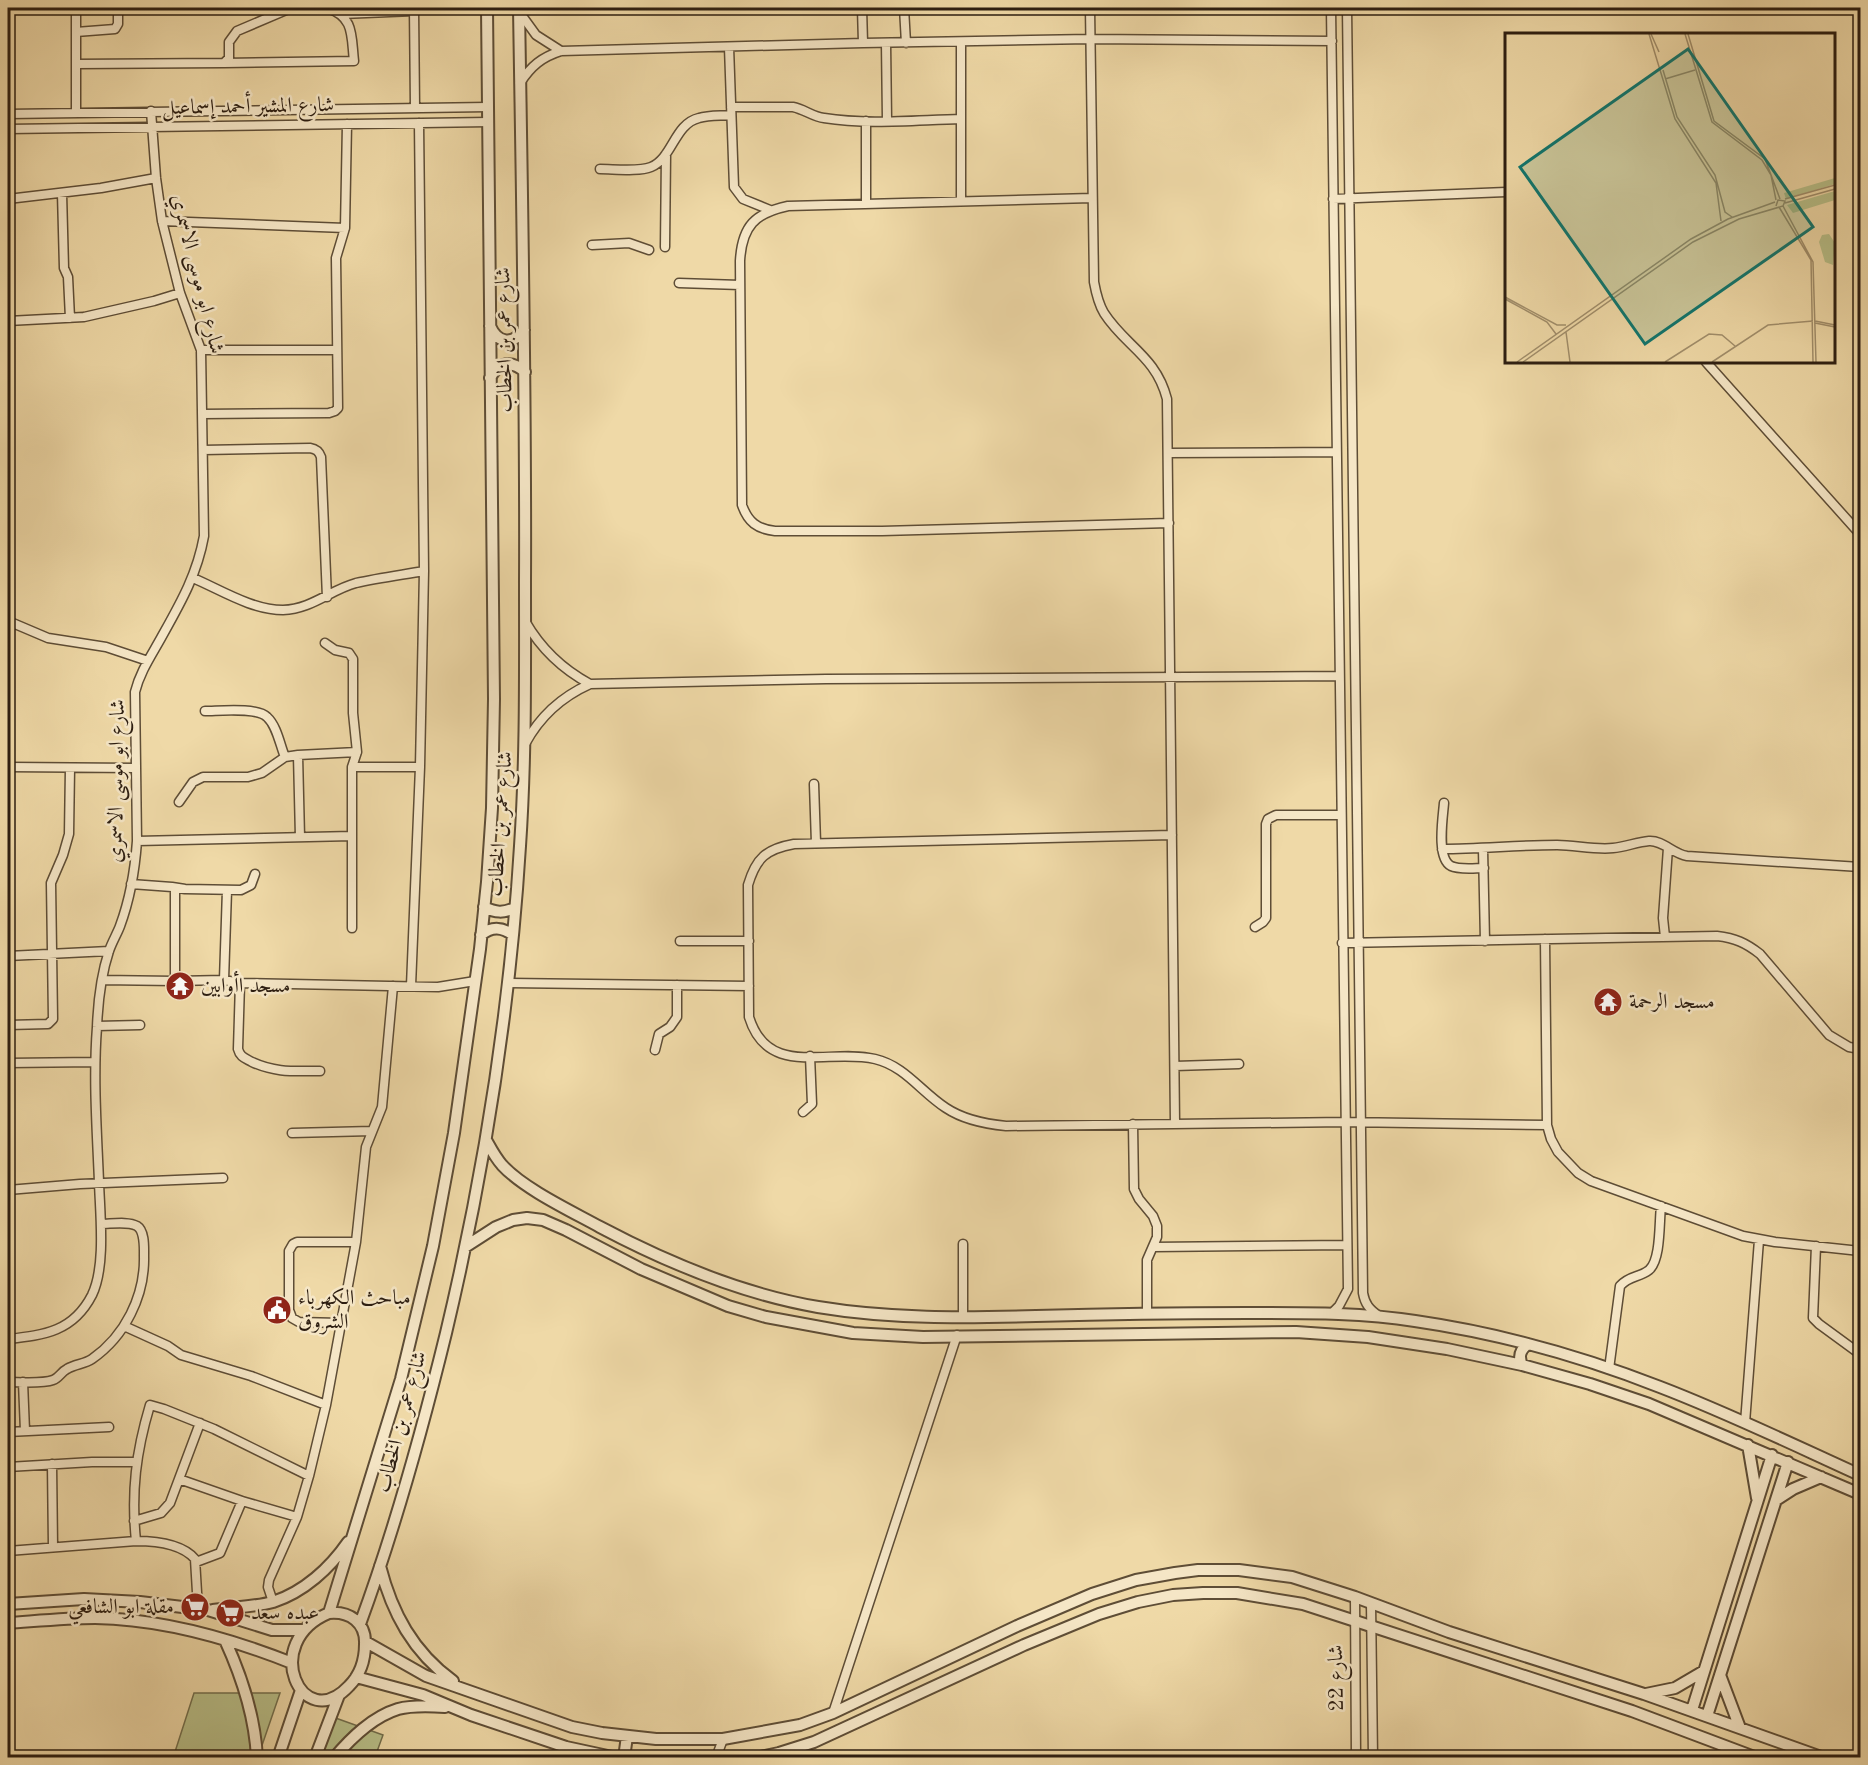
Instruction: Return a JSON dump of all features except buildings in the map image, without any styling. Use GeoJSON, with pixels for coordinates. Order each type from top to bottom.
{"type":"FeatureCollection","features":[{"type":"Feature","properties":{"kind":"street"},"geometry":{"type":"LineString","coordinates":[[76,8],[76,112]]}},
{"type":"Feature","properties":{"kind":"street"},"geometry":{"type":"LineString","coordinates":[[76,32],[115,29],[118,24],[118,8]]}},
{"type":"Feature","properties":{"kind":"street"},"geometry":{"type":"LineString","coordinates":[[200,8],[209,8]]}},
{"type":"Feature","properties":{"kind":"street"},"geometry":{"type":"LineString","coordinates":[[224,63],[229,58],[229,42],[237,32],[291,8]]}},
{"type":"Feature","properties":{"kind":"street"},"geometry":{"type":"LineString","coordinates":[[327,8],[342,14],[414,9],[415,108]]}},
{"type":"Feature","properties":{"kind":"street","name":"شارع عمر بن الخطاب"},"geometry":{"type":"LineString","coordinates":[[330,1613],[399,1389],[434,1246],[454,1133],[484,908],[492,808],[494,699],[487,8]]}},
{"type":"Feature","properties":{"kind":"street"},"geometry":{"type":"LineString","coordinates":[[862,8],[863,43]]}},
{"type":"Feature","properties":{"kind":"street"},"geometry":{"type":"LineString","coordinates":[[904,8],[906,43]]}},
{"type":"Feature","properties":{"kind":"street"},"geometry":{"type":"LineString","coordinates":[[1090,8],[1094,282],[1103,311],[1111,323],[1149,362],[1164,385],[1167,399],[1176,1123]]}},
{"type":"Feature","properties":{"kind":"street"},"geometry":{"type":"LineString","coordinates":[[1331,8],[1347,1245],[1347,1289],[1339,1306],[1332,1313]]}},
{"type":"Feature","properties":{"kind":"street"},"geometry":{"type":"LineString","coordinates":[[1347,8],[1363,1293],[1365,1302],[1379,1316]]}},
{"type":"Feature","properties":{"kind":"street"},"geometry":{"type":"LineString","coordinates":[[519,10],[526,24],[536,35],[561,51]]}},
{"type":"Feature","properties":{"kind":"street","name":"شارع عمر بن الخطاب"},"geometry":{"type":"LineString","coordinates":[[360,1624],[419,1440],[465,1247],[486,1140],[513,935],[525,744],[525,372],[519,10]]}},
{"type":"Feature","properties":{"kind":"street"},"geometry":{"type":"LineString","coordinates":[[76,64],[354,61],[350,25],[342,14]]}},
{"type":"Feature","properties":{"kind":"street"},"geometry":{"type":"LineString","coordinates":[[520,82],[537,62],[561,51],[1090,39],[1332,41]]}},
{"type":"Feature","properties":{"kind":"street"},"geometry":{"type":"LineString","coordinates":[[961,42],[961,201]]}},
{"type":"Feature","properties":{"kind":"street"},"geometry":{"type":"LineString","coordinates":[[886,43],[887,120]]}},
{"type":"Feature","properties":{"kind":"street"},"geometry":{"type":"LineString","coordinates":[[729,47],[734,187],[743,199],[770,210]]}},
{"type":"Feature","properties":{"kind":"street","name":"شارع المشير أحمد إسماعيل"},"geometry":{"type":"LineString","coordinates":[[8,114],[488,107]]}},
{"type":"Feature","properties":{"kind":"street"},"geometry":{"type":"LineString","coordinates":[[600,169],[646,169],[661,161],[684,126],[691,121],[731,111],[793,107],[821,118],[866,121],[961,119]]}},
{"type":"Feature","properties":{"kind":"street","name":"شارع ابو موسى الاسمري"},"geometry":{"type":"LineString","coordinates":[[8,1339],[48,1333],[62,1327],[84,1308],[97,1282],[101,1224],[95,1062],[97,1026],[102,980],[131,884],[137,841],[135,692],[148,661],[193,578],[204,536],[201,350],[180,293],[162,221],[151,111]]}},
{"type":"Feature","properties":{"kind":"street"},"geometry":{"type":"LineString","coordinates":[[866,121],[866,204]]}},
{"type":"Feature","properties":{"kind":"street","name":"شارع المشير أحمد إسماعيل"},"geometry":{"type":"LineString","coordinates":[[8,129],[489,122]]}},
{"type":"Feature","properties":{"kind":"street"},"geometry":{"type":"LineString","coordinates":[[411,986],[420,767],[424,571],[419,123]]}},
{"type":"Feature","properties":{"kind":"street"},"geometry":{"type":"LineString","coordinates":[[202,414],[332,413],[336,411],[338,404],[336,258],[345,228],[347,124]]}},
{"type":"Feature","properties":{"kind":"street"},"geometry":{"type":"LineString","coordinates":[[665,247],[666,154]]}},
{"type":"Feature","properties":{"kind":"street"},"geometry":{"type":"LineString","coordinates":[[8,199],[101,188],[156,178]]}},
{"type":"Feature","properties":{"kind":"street"},"geometry":{"type":"LineString","coordinates":[[1333,199],[1505,192]]}},
{"type":"Feature","properties":{"kind":"street"},"geometry":{"type":"LineString","coordinates":[[62,193],[64,268],[69,277],[70,318]]}},
{"type":"Feature","properties":{"kind":"street"},"geometry":{"type":"LineString","coordinates":[[1092,198],[788,206],[770,210],[756,218],[746,230],[741,245],[741,505],[753,525],[764,530],[775,531],[882,531],[1169,523]]}},
{"type":"Feature","properties":{"kind":"street"},"geometry":{"type":"LineString","coordinates":[[162,221],[345,228]]}},
{"type":"Feature","properties":{"kind":"street"},"geometry":{"type":"LineString","coordinates":[[592,245],[629,243],[649,250]]}},
{"type":"Feature","properties":{"kind":"street"},"geometry":{"type":"LineString","coordinates":[[679,283],[740,285]]}},
{"type":"Feature","properties":{"kind":"street"},"geometry":{"type":"LineString","coordinates":[[8,321],[84,316],[180,293]]}},
{"type":"Feature","properties":{"kind":"street"},"geometry":{"type":"LineString","coordinates":[[490,326],[494,335],[501,340],[510,341],[519,337],[524,330]]}},
{"type":"Feature","properties":{"kind":"street"},"geometry":{"type":"LineString","coordinates":[[201,350],[337,350]]}},
{"type":"Feature","properties":{"kind":"street"},"geometry":{"type":"LineString","coordinates":[[490,378],[494,370],[510,363],[525,372]]}},
{"type":"Feature","properties":{"kind":"street"},"geometry":{"type":"LineString","coordinates":[[1707,363],[1860,534]]}},
{"type":"Feature","properties":{"kind":"street"},"geometry":{"type":"LineString","coordinates":[[202,450],[310,448],[320,453],[327,597]]}},
{"type":"Feature","properties":{"kind":"street"},"geometry":{"type":"LineString","coordinates":[[1168,453],[1336,452]]}},
{"type":"Feature","properties":{"kind":"street"},"geometry":{"type":"LineString","coordinates":[[193,578],[250,603],[284,610],[301,608],[356,584],[424,571]]}},
{"type":"Feature","properties":{"kind":"street"},"geometry":{"type":"LineString","coordinates":[[8,621],[48,638],[106,647],[148,661]]}},
{"type":"Feature","properties":{"kind":"street"},"geometry":{"type":"LineString","coordinates":[[525,621],[537,640],[556,661],[590,684]]}},
{"type":"Feature","properties":{"kind":"street"},"geometry":{"type":"LineString","coordinates":[[325,643],[335,650],[349,653],[353,660],[353,713],[357,752],[352,767],[352,928]]}},
{"type":"Feature","properties":{"kind":"street"},"geometry":{"type":"LineString","coordinates":[[525,744],[537,724],[552,708],[570,694],[590,684],[836,679],[1339,676]]}},
{"type":"Feature","properties":{"kind":"street"},"geometry":{"type":"LineString","coordinates":[[205,711],[261,713],[271,722],[285,757]]}},
{"type":"Feature","properties":{"kind":"street"},"geometry":{"type":"LineString","coordinates":[[178,802],[189,786],[202,777],[248,777],[285,757],[357,752]]}},
{"type":"Feature","properties":{"kind":"street"},"geometry":{"type":"LineString","coordinates":[[298,755],[300,837]]}},
{"type":"Feature","properties":{"kind":"street"},"geometry":{"type":"LineString","coordinates":[[8,767],[136,768]]}},
{"type":"Feature","properties":{"kind":"street"},"geometry":{"type":"LineString","coordinates":[[352,767],[420,767]]}},
{"type":"Feature","properties":{"kind":"street"},"geometry":{"type":"LineString","coordinates":[[8,1025],[48,1024],[52,1020],[51,883],[69,834],[70,768]]}},
{"type":"Feature","properties":{"kind":"street"},"geometry":{"type":"LineString","coordinates":[[814,784],[816,843]]}},
{"type":"Feature","properties":{"kind":"street"},"geometry":{"type":"LineString","coordinates":[[1444,803],[1442,849],[1445,860],[1451,866],[1484,868]]}},
{"type":"Feature","properties":{"kind":"street"},"geometry":{"type":"LineString","coordinates":[[1255,927],[1266,918],[1266,824],[1268,819],[1276,815],[1340,815]]}},
{"type":"Feature","properties":{"kind":"street"},"geometry":{"type":"LineString","coordinates":[[1172,835],[816,843],[777,847],[763,856],[753,869],[748,885],[749,1017],[753,1030],[761,1042],[772,1051],[785,1056],[863,1057],[888,1063],[909,1076],[944,1107],[965,1118],[988,1125],[1345,1122],[1547,1125]]}},
{"type":"Feature","properties":{"kind":"street"},"geometry":{"type":"LineString","coordinates":[[137,841],[352,836]]}},
{"type":"Feature","properties":{"kind":"street"},"geometry":{"type":"LineString","coordinates":[[1442,849],[1559,845],[1612,848],[1651,841],[1687,856],[1860,867]]}},
{"type":"Feature","properties":{"kind":"street"},"geometry":{"type":"LineString","coordinates":[[1665,937],[1663,918],[1668,848]]}},
{"type":"Feature","properties":{"kind":"street"},"geometry":{"type":"LineString","coordinates":[[1484,849],[1485,940]]}},
{"type":"Feature","properties":{"kind":"street"},"geometry":{"type":"LineString","coordinates":[[131,884],[185,889],[241,890],[254,880],[255,874]]}},
{"type":"Feature","properties":{"kind":"street"},"geometry":{"type":"LineString","coordinates":[[175,981],[176,888]]}},
{"type":"Feature","properties":{"kind":"street"},"geometry":{"type":"LineString","coordinates":[[224,980],[227,890]]}},
{"type":"Feature","properties":{"kind":"street"},"geometry":{"type":"LineString","coordinates":[[484,908],[501,912],[515,908]]}},
{"type":"Feature","properties":{"kind":"street"},"geometry":{"type":"LineString","coordinates":[[481,935],[495,928],[513,935]]}},
{"type":"Feature","properties":{"kind":"street"},"geometry":{"type":"LineString","coordinates":[[1342,943],[1717,936],[1733,938],[1748,944],[1760,954],[1829,1035],[1839,1042],[1860,1049]]}},
{"type":"Feature","properties":{"kind":"street"},"geometry":{"type":"LineString","coordinates":[[1545,939],[1547,1125],[1558,1152],[1578,1173],[1591,1181],[1743,1236],[1759,1240],[1860,1251]]}},
{"type":"Feature","properties":{"kind":"street"},"geometry":{"type":"LineString","coordinates":[[680,941],[748,941]]}},
{"type":"Feature","properties":{"kind":"street"},"geometry":{"type":"LineString","coordinates":[[8,956],[109,951]]}},
{"type":"Feature","properties":{"kind":"street"},"geometry":{"type":"LineString","coordinates":[[102,980],[224,980],[240,983],[438,987],[475,981]]}},
{"type":"Feature","properties":{"kind":"street"},"geometry":{"type":"LineString","coordinates":[[240,983],[238,1050],[241,1056],[261,1066],[279,1071],[320,1071]]}},
{"type":"Feature","properties":{"kind":"street"},"geometry":{"type":"LineString","coordinates":[[508,983],[749,986]]}},
{"type":"Feature","properties":{"kind":"street"},"geometry":{"type":"LineString","coordinates":[[655,1050],[659,1035],[677,1017],[677,985]]}},
{"type":"Feature","properties":{"kind":"street"},"geometry":{"type":"LineString","coordinates":[[273,1602],[268,1587],[269,1580],[297,1517],[326,1405],[356,1242],[366,1147],[382,1107],[393,986]]}},
{"type":"Feature","properties":{"kind":"street"},"geometry":{"type":"LineString","coordinates":[[97,1026],[140,1025]]}},
{"type":"Feature","properties":{"kind":"street"},"geometry":{"type":"LineString","coordinates":[[803,1112],[812,1104],[810,1056]]}},
{"type":"Feature","properties":{"kind":"street"},"geometry":{"type":"LineString","coordinates":[[8,1063],[95,1062]]}},
{"type":"Feature","properties":{"kind":"street"},"geometry":{"type":"LineString","coordinates":[[1175,1066],[1239,1064]]}},
{"type":"Feature","properties":{"kind":"street"},"geometry":{"type":"LineString","coordinates":[[1133,1124],[1134,1189],[1145,1208],[1153,1216],[1157,1226],[1157,1237],[1147,1260],[1147,1313]]}},
{"type":"Feature","properties":{"kind":"street"},"geometry":{"type":"LineString","coordinates":[[292,1133],[372,1131]]}},
{"type":"Feature","properties":{"kind":"street"},"geometry":{"type":"LineString","coordinates":[[486,1140],[504,1167],[516,1177],[633,1244],[672,1262],[745,1289],[817,1307],[880,1315],[963,1318],[1147,1313],[1332,1313],[1379,1316],[1446,1326],[1528,1344],[1660,1387],[1860,1475]]}},
{"type":"Feature","properties":{"kind":"street"},"geometry":{"type":"LineString","coordinates":[[8,1190],[99,1183],[223,1178]]}},
{"type":"Feature","properties":{"kind":"street"},"geometry":{"type":"LineString","coordinates":[[1609,1369],[1620,1286],[1626,1280],[1651,1269],[1656,1260],[1661,1206]]}},
{"type":"Feature","properties":{"kind":"street"},"geometry":{"type":"LineString","coordinates":[[465,1247],[496,1227],[513,1220],[527,1218],[543,1220],[641,1269],[728,1306],[765,1317],[853,1333],[888,1336],[1332,1333],[1414,1343],[1522,1365],[1590,1384],[1640,1401],[1860,1494]]}},
{"type":"Feature","properties":{"kind":"street"},"geometry":{"type":"LineString","coordinates":[[8,1382],[54,1380],[68,1368],[93,1359],[124,1326],[133,1310],[142,1282],[144,1255],[142,1231],[130,1224],[101,1224]]}},
{"type":"Feature","properties":{"kind":"street"},"geometry":{"type":"LineString","coordinates":[[1746,1423],[1759,1240]]}},
{"type":"Feature","properties":{"kind":"street"},"geometry":{"type":"LineString","coordinates":[[340,1323],[299,1322],[292,1318],[289,1310],[289,1251],[297,1242],[356,1242]]}},
{"type":"Feature","properties":{"kind":"street"},"geometry":{"type":"LineString","coordinates":[[963,1244],[963,1318]]}},
{"type":"Feature","properties":{"kind":"street"},"geometry":{"type":"LineString","coordinates":[[1153,1247],[1347,1245]]}},
{"type":"Feature","properties":{"kind":"street"},"geometry":{"type":"LineString","coordinates":[[1816,1246],[1813,1318],[1815,1322],[1860,1354]]}},
{"type":"Feature","properties":{"kind":"street"},"geometry":{"type":"LineString","coordinates":[[814,1326],[817,1307]]}},
{"type":"Feature","properties":{"kind":"street"},"geometry":{"type":"LineString","coordinates":[[1200,1313],[1201,1333]]}},
{"type":"Feature","properties":{"kind":"street"},"geometry":{"type":"LineString","coordinates":[[124,1326],[172,1348],[180,1355],[251,1376],[326,1405]]}},
{"type":"Feature","properties":{"kind":"street"},"geometry":{"type":"LineString","coordinates":[[833,1713],[957,1335]]}},
{"type":"Feature","properties":{"kind":"street"},"geometry":{"type":"LineString","coordinates":[[1491,1358],[1496,1356],[1501,1346],[1496,1337]]}},
{"type":"Feature","properties":{"kind":"street"},"geometry":{"type":"LineString","coordinates":[[1522,1365],[1519,1356],[1528,1344]]}},
{"type":"Feature","properties":{"kind":"street"},"geometry":{"type":"LineString","coordinates":[[23,1382],[25,1431]]}},
{"type":"Feature","properties":{"kind":"street"},"geometry":{"type":"LineString","coordinates":[[136,1541],[134,1482],[136,1462],[150,1405],[200,1422],[309,1476]]}},
{"type":"Feature","properties":{"kind":"street"},"geometry":{"type":"LineString","coordinates":[[134,1521],[156,1516],[170,1503],[200,1422]]}},
{"type":"Feature","properties":{"kind":"street"},"geometry":{"type":"LineString","coordinates":[[8,1432],[109,1426]]}},
{"type":"Feature","properties":{"kind":"street"},"geometry":{"type":"LineString","coordinates":[[1748,1445],[1758,1500]]}},
{"type":"Feature","properties":{"kind":"street"},"geometry":{"type":"LineString","coordinates":[[1692,1710],[1772,1455]]}},
{"type":"Feature","properties":{"kind":"street"},"geometry":{"type":"LineString","coordinates":[[8,1467],[136,1462]]}},
{"type":"Feature","properties":{"kind":"street"},"geometry":{"type":"LineString","coordinates":[[1707,1716],[1788,1462]]}},
{"type":"Feature","properties":{"kind":"street"},"geometry":{"type":"LineString","coordinates":[[52,1464],[53,1547]]}},
{"type":"Feature","properties":{"kind":"street"},"geometry":{"type":"LineString","coordinates":[[1776,1501],[1802,1484],[1821,1477]]}},
{"type":"Feature","properties":{"kind":"street"},"geometry":{"type":"LineString","coordinates":[[179,1479],[297,1517]]}},
{"type":"Feature","properties":{"kind":"street"},"geometry":{"type":"LineString","coordinates":[[196,1562],[220,1553],[242,1501]]}},
{"type":"Feature","properties":{"kind":"street"},"geometry":{"type":"LineString","coordinates":[[203,1610],[273,1602],[315,1578],[339,1556],[354,1534]]}},
{"type":"Feature","properties":{"kind":"street"},"geometry":{"type":"LineString","coordinates":[[8,1551],[136,1541],[153,1542],[178,1548],[193,1556],[196,1562],[203,1610]]}},
{"type":"Feature","properties":{"kind":"street"},"geometry":{"type":"LineString","coordinates":[[380,1566],[392,1605],[408,1635],[434,1666],[460,1687]]}},
{"type":"Feature","properties":{"kind":"street"},"geometry":{"type":"LineString","coordinates":[[366,1642],[426,1676],[570,1726],[656,1739],[723,1739],[800,1725],[833,1713],[1017,1626],[1092,1594],[1136,1580],[1198,1570],[1239,1570],[1292,1578],[1355,1597],[1449,1632],[1692,1710],[1824,1758]]}},
{"type":"Feature","properties":{"kind":"street"},"geometry":{"type":"LineString","coordinates":[[756,1758],[814,1742],[1099,1614],[1138,1602],[1173,1595],[1203,1593],[1237,1593],[1303,1604],[1632,1712],[1754,1757]]}},
{"type":"Feature","properties":{"kind":"street","name":"شارع 22"},"geometry":{"type":"LineString","coordinates":[[1355,1597],[1356,1758]]}},
{"type":"Feature","properties":{"kind":"street"},"geometry":{"type":"LineString","coordinates":[[8,1604],[102,1599],[203,1610],[272,1630],[304,1630]]}},
{"type":"Feature","properties":{"kind":"street","name":"شارع 22"},"geometry":{"type":"LineString","coordinates":[[1371,1603],[1372,1758]]}},
{"type":"Feature","properties":{"kind":"street"},"geometry":{"type":"LineString","coordinates":[[315,1758],[339,1695],[356,1677],[365,1654],[366,1642],[360,1624],[343,1613],[330,1613],[316,1620],[304,1630],[295,1646],[292,1664],[294,1680],[309,1696],[318,1700],[339,1695]]}},
{"type":"Feature","properties":{"kind":"street"},"geometry":{"type":"LineString","coordinates":[[8,1623],[65,1619],[120,1620],[170,1626],[225,1640],[292,1664]]}},
{"type":"Feature","properties":{"kind":"street"},"geometry":{"type":"LineString","coordinates":[[225,1640],[246,1692],[257,1758]]}},
{"type":"Feature","properties":{"kind":"street"},"geometry":{"type":"LineString","coordinates":[[1644,1694],[1675,1688],[1704,1671]]}},
{"type":"Feature","properties":{"kind":"street"},"geometry":{"type":"LineString","coordinates":[[1720,1674],[1740,1728]]}},
{"type":"Feature","properties":{"kind":"street"},"geometry":{"type":"LineString","coordinates":[[356,1677],[423,1695],[471,1715]]}},
{"type":"Feature","properties":{"kind":"street"},"geometry":{"type":"LineString","coordinates":[[278,1758],[301,1690]]}},
{"type":"Feature","properties":{"kind":"street"},"geometry":{"type":"LineString","coordinates":[[334,1758],[354,1737],[375,1720],[398,1709],[423,1706],[448,1707],[566,1747],[617,1758]]}},
{"type":"Feature","properties":{"kind":"street"},"geometry":{"type":"LineString","coordinates":[[624,1758],[627,1736]]}},
{"type":"Feature","properties":{"kind":"street"},"geometry":{"type":"LineString","coordinates":[[716,1758],[723,1739]]}},
{"type":"Feature","properties":{"kind":"green space"},"geometry":{"type":"Polygon","coordinates":[[[194,1693],[280,1693],[258,1757],[173,1758],[194,1693]]]}},
{"type":"Feature","properties":{"kind":"green space"},"geometry":{"type":"Polygon","coordinates":[[[330,1716],[383,1735],[375,1757],[316,1758],[330,1716]]]}},
{"type":"Feature","properties":{"kind":"place","name":"مسجد اأوابين"},"geometry":{"type":"Point","coordinates":[180,986]}},
{"type":"Feature","properties":{"kind":"place","name":"مسجد الرحمة"},"geometry":{"type":"Point","coordinates":[1608,1002]}},
{"type":"Feature","properties":{"kind":"place","name":"مباحث الكهرباء الشروق"},"geometry":{"type":"Point","coordinates":[277,1310]}},
{"type":"Feature","properties":{"kind":"place","name":"مقلة ابو الشافعي"},"geometry":{"type":"Point","coordinates":[195,1607]}},
{"type":"Feature","properties":{"kind":"place","name":"عبده سعد"},"geometry":{"type":"Point","coordinates":[230,1613]}}]}
